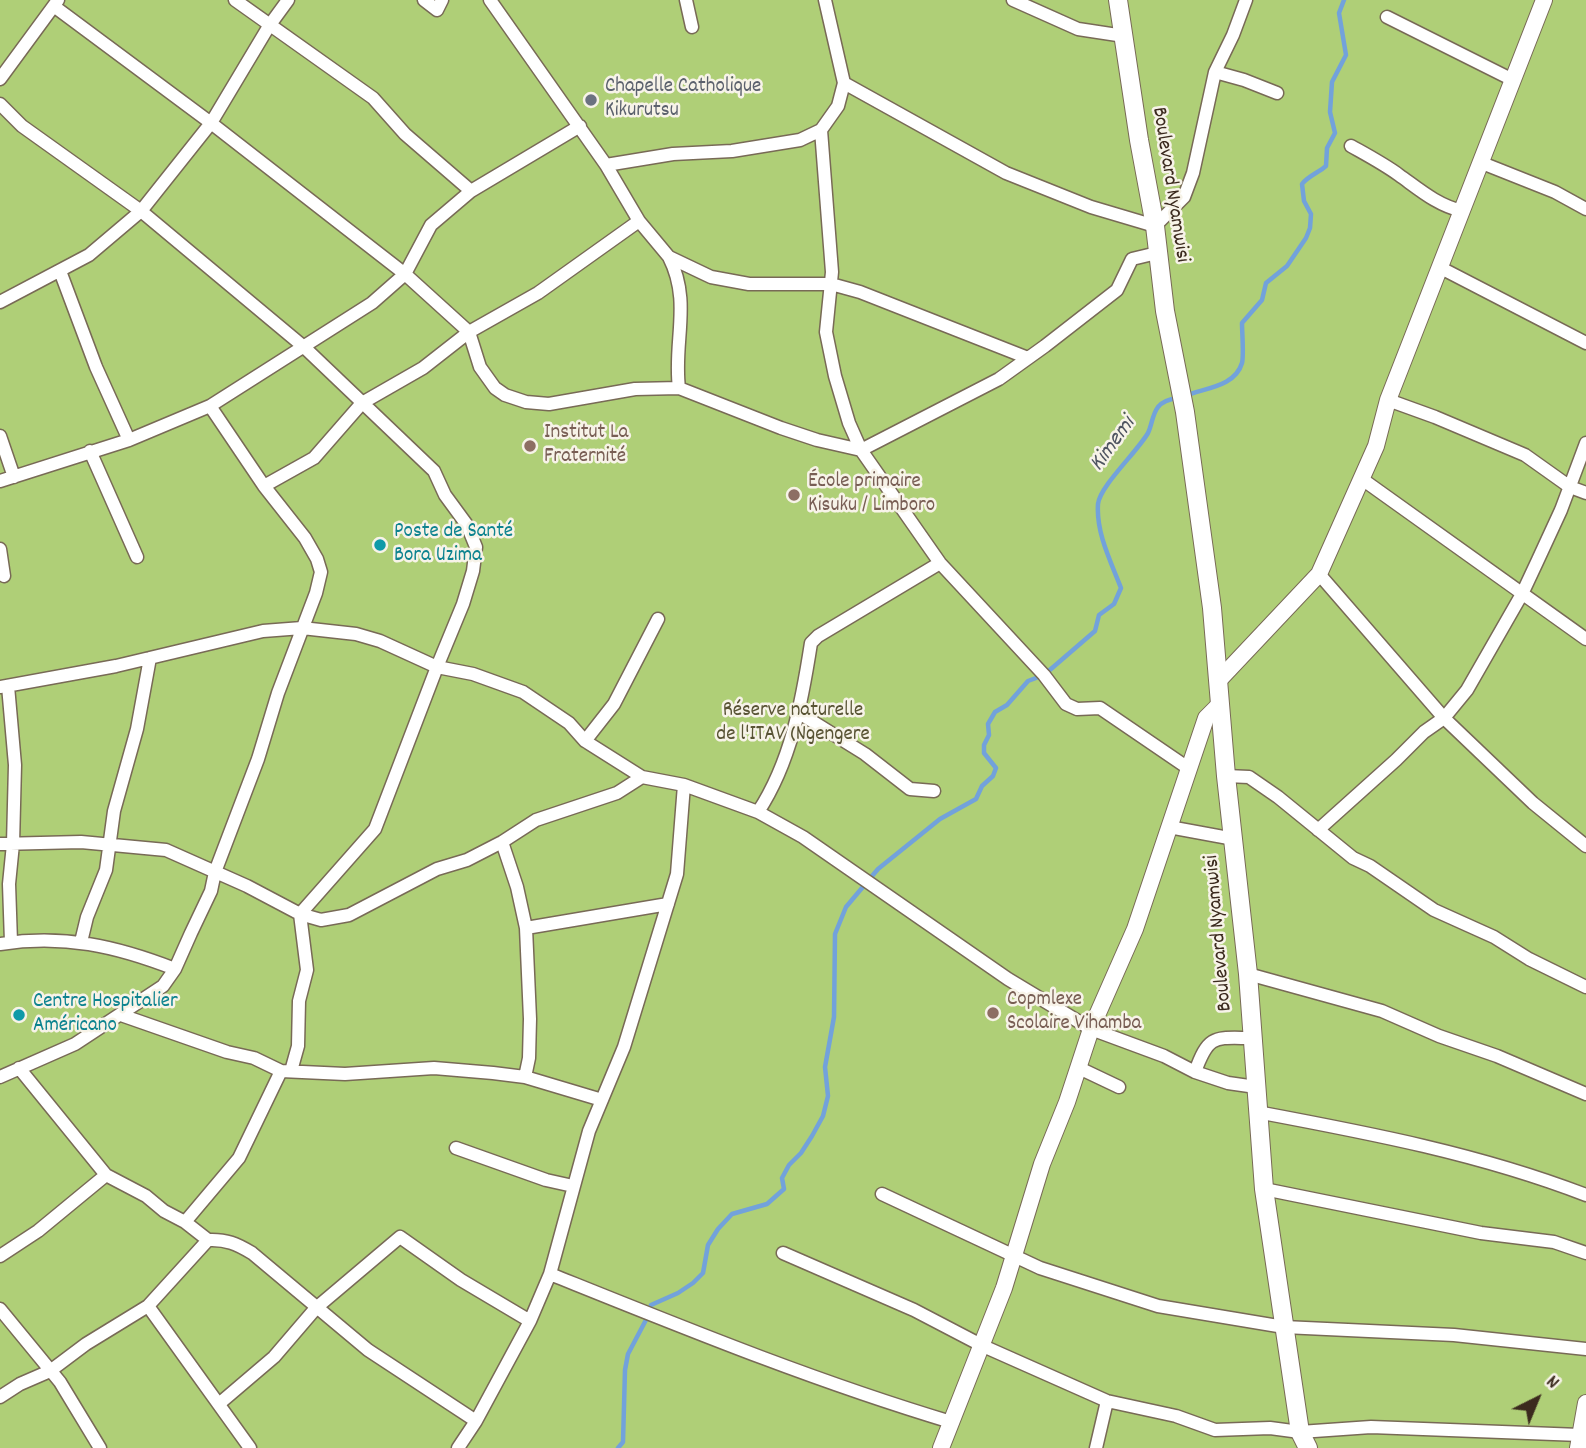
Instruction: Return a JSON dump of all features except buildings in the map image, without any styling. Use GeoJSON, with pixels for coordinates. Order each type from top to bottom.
{"type":"FeatureCollection","features":[{"type":"Feature","properties":{"kind":"main road","name":"Boulevard Nyamwisi"},"geometry":{"type":"LineString","coordinates":[[1118,0],[1183,405],[1212,608],[1226,776],[1248,974],[1264,1189],[1304,1440]]}},
{"type":"Feature","properties":{"kind":"street"},"geometry":{"type":"LineString","coordinates":[[235,0],[373,98],[405,134],[471,191]]}},
{"type":"Feature","properties":{"kind":"street"},"geometry":{"type":"LineString","coordinates":[[0,302],[89,255],[141,211],[211,123],[269,26],[288,0]]}},
{"type":"Feature","properties":{"kind":"street"},"geometry":{"type":"LineString","coordinates":[[425,0],[437,10],[442,0]]}},
{"type":"Feature","properties":{"kind":"street"},"geometry":{"type":"LineString","coordinates":[[490,0],[580,126],[639,221],[669,257],[678,275],[682,299],[677,372],[680,388]]}},
{"type":"Feature","properties":{"kind":"street"},"geometry":{"type":"LineString","coordinates":[[686,0],[692,27]]}},
{"type":"Feature","properties":{"kind":"street"},"geometry":{"type":"LineString","coordinates":[[606,165],[673,154],[732,151],[800,140],[821,130],[838,106],[844,83],[825,0]]}},
{"type":"Feature","properties":{"kind":"street"},"geometry":{"type":"LineString","coordinates":[[1013,0],[1078,29],[1124,36]]}},
{"type":"Feature","properties":{"kind":"street"},"geometry":{"type":"LineString","coordinates":[[844,83],[1006,173],[1091,207],[1155,226],[1184,197],[1193,173],[1215,72],[1246,0]]}},
{"type":"Feature","properties":{"kind":"street"},"geometry":{"type":"LineString","coordinates":[[1219,680],[1319,574],[1376,446],[1388,400],[1544,0]]}},
{"type":"Feature","properties":{"kind":"street"},"geometry":{"type":"LineString","coordinates":[[0,79],[56,3],[405,274],[469,332],[480,367],[495,388],[505,395],[526,402],[549,404],[635,389],[680,388],[781,428],[861,450],[999,379],[1077,324],[1117,290],[1132,259],[1157,253]]}},
{"type":"Feature","properties":{"kind":"street"},"geometry":{"type":"LineString","coordinates":[[1387,17],[1513,80]]}},
{"type":"Feature","properties":{"kind":"street"},"geometry":{"type":"LineString","coordinates":[[1215,72],[1244,79],[1277,93]]}},
{"type":"Feature","properties":{"kind":"street"},"geometry":{"type":"LineString","coordinates":[[0,104],[22,126],[141,211],[304,347],[434,471],[445,495],[467,525],[476,547],[473,572],[463,604],[375,829],[300,914],[307,970],[299,1001],[298,1046],[239,1158],[185,1222]]}},
{"type":"Feature","properties":{"kind":"street"},"geometry":{"type":"LineString","coordinates":[[0,481],[129,440],[210,406],[372,303],[405,274],[431,225],[471,191],[580,126]]}},
{"type":"Feature","properties":{"kind":"street"},"geometry":{"type":"LineString","coordinates":[[821,130],[832,272],[826,332],[835,376],[849,423],[861,450],[940,563],[1044,675],[1066,704],[1077,709],[1100,708],[1188,768]]}},
{"type":"Feature","properties":{"kind":"street"},"geometry":{"type":"LineString","coordinates":[[1351,146],[1434,200],[1448,208],[1462,211]]}},
{"type":"Feature","properties":{"kind":"street"},"geometry":{"type":"LineString","coordinates":[[1482,163],[1555,192],[1586,209]]}},
{"type":"Feature","properties":{"kind":"street"},"geometry":{"type":"LineString","coordinates":[[264,486],[314,458],[362,403],[423,368],[469,332],[538,293],[639,221]]}},
{"type":"Feature","properties":{"kind":"street"},"geometry":{"type":"LineString","coordinates":[[669,257],[711,277],[736,282],[831,284],[860,292],[1028,358]]}},
{"type":"Feature","properties":{"kind":"street"},"geometry":{"type":"LineString","coordinates":[[1439,267],[1586,344]]}},
{"type":"Feature","properties":{"kind":"street"},"geometry":{"type":"LineString","coordinates":[[60,271],[96,367],[129,440]]}},
{"type":"Feature","properties":{"kind":"street"},"geometry":{"type":"LineString","coordinates":[[1388,400],[1517,451],[1570,487],[1586,493]]}},
{"type":"Feature","properties":{"kind":"street"},"geometry":{"type":"LineString","coordinates":[[0,1077],[75,1044],[163,986],[174,969],[211,891],[215,873],[258,759],[278,693],[316,593],[321,572],[317,559],[305,538],[264,486],[210,406]]}},
{"type":"Feature","properties":{"kind":"street"},"geometry":{"type":"LineString","coordinates":[[0,436],[14,477]]}},
{"type":"Feature","properties":{"kind":"street"},"geometry":{"type":"LineString","coordinates":[[1318,830],[1424,732],[1444,718],[1467,690],[1522,594],[1570,487],[1586,443]]}},
{"type":"Feature","properties":{"kind":"street"},"geometry":{"type":"LineString","coordinates":[[90,451],[137,557]]}},
{"type":"Feature","properties":{"kind":"street"},"geometry":{"type":"LineString","coordinates":[[1362,479],[1586,639]]}},
{"type":"Feature","properties":{"kind":"street"},"geometry":{"type":"LineString","coordinates":[[0,549],[4,576]]}},
{"type":"Feature","properties":{"kind":"street"},"geometry":{"type":"LineString","coordinates":[[758,812],[773,789],[799,713],[811,643],[818,636],[940,563]]}},
{"type":"Feature","properties":{"kind":"street"},"geometry":{"type":"LineString","coordinates":[[1319,574],[1444,718],[1533,803],[1586,846]]}},
{"type":"Feature","properties":{"kind":"street"},"geometry":{"type":"LineString","coordinates":[[584,741],[614,704],[658,619]]}},
{"type":"Feature","properties":{"kind":"street"},"geometry":{"type":"LineString","coordinates":[[174,969],[133,952],[81,942],[6,943],[9,884],[7,844],[15,765],[4,687],[150,658],[263,631],[302,628],[356,634],[380,641],[437,667],[473,674],[523,692],[569,723],[584,741],[642,777],[684,785],[758,812],[803,837],[1009,979],[1091,1029],[1164,1056],[1195,1072],[1228,1083],[1256,1087]]}},
{"type":"Feature","properties":{"kind":"street"},"geometry":{"type":"LineString","coordinates":[[81,942],[87,917],[106,870],[114,811],[143,701],[150,658]]}},
{"type":"Feature","properties":{"kind":"street"},"geometry":{"type":"LineString","coordinates":[[941,1448],[983,1346],[1042,1164],[1079,1069],[1091,1029],[1135,929],[1206,719],[1220,704]]}},
{"type":"Feature","properties":{"kind":"street"},"geometry":{"type":"LineString","coordinates":[[799,713],[865,754],[910,789],[934,791]]}},
{"type":"Feature","properties":{"kind":"street"},"geometry":{"type":"LineString","coordinates":[[1226,776],[1249,777],[1353,858],[1370,866],[1434,910],[1494,937],[1586,987]]}},
{"type":"Feature","properties":{"kind":"street"},"geometry":{"type":"LineString","coordinates":[[7,844],[81,842],[166,850],[247,886],[300,914],[321,920],[349,915],[437,869],[467,860],[536,820],[617,793],[642,777]]}},
{"type":"Feature","properties":{"kind":"street"},"geometry":{"type":"LineString","coordinates":[[458,1448],[476,1421],[530,1321],[550,1274],[589,1131],[624,1046],[677,874],[684,785]]}},
{"type":"Feature","properties":{"kind":"street"},"geometry":{"type":"LineString","coordinates":[[1169,827],[1234,839]]}},
{"type":"Feature","properties":{"kind":"street"},"geometry":{"type":"LineString","coordinates":[[502,842],[517,887],[526,929],[530,1019],[529,1058],[525,1077]]}},
{"type":"Feature","properties":{"kind":"street"},"geometry":{"type":"LineString","coordinates":[[526,929],[668,904]]}},
{"type":"Feature","properties":{"kind":"street"},"geometry":{"type":"LineString","coordinates":[[1248,974],[1382,1011],[1586,1094]]}},
{"type":"Feature","properties":{"kind":"street"},"geometry":{"type":"LineString","coordinates":[[121,1015],[286,1071],[345,1074],[434,1068],[525,1077],[602,1100]]}},
{"type":"Feature","properties":{"kind":"street"},"geometry":{"type":"LineString","coordinates":[[1195,1072],[1203,1051],[1216,1038],[1253,1038]]}},
{"type":"Feature","properties":{"kind":"street"},"geometry":{"type":"LineString","coordinates":[[19,1068],[106,1175],[185,1222],[208,1240],[223,1239],[252,1253],[368,1350],[476,1421]]}},
{"type":"Feature","properties":{"kind":"street"},"geometry":{"type":"LineString","coordinates":[[1079,1069],[1119,1087]]}},
{"type":"Feature","properties":{"kind":"street"},"geometry":{"type":"LineString","coordinates":[[1257,1112],[1467,1156],[1532,1174],[1586,1195]]}},
{"type":"Feature","properties":{"kind":"street"},"geometry":{"type":"LineString","coordinates":[[456,1148],[546,1180],[573,1186]]}},
{"type":"Feature","properties":{"kind":"street"},"geometry":{"type":"LineString","coordinates":[[0,1256],[37,1231],[106,1175]]}},
{"type":"Feature","properties":{"kind":"street"},"geometry":{"type":"LineString","coordinates":[[1264,1189],[1481,1233],[1553,1242],[1586,1252]]}},
{"type":"Feature","properties":{"kind":"street"},"geometry":{"type":"LineString","coordinates":[[882,1194],[1040,1268],[1158,1306],[1284,1327],[1454,1335],[1586,1349]]}},
{"type":"Feature","properties":{"kind":"street"},"geometry":{"type":"LineString","coordinates":[[220,1403],[274,1356],[316,1308],[400,1237],[461,1280],[530,1321]]}},
{"type":"Feature","properties":{"kind":"street"},"geometry":{"type":"LineString","coordinates":[[0,1396],[50,1371],[86,1344],[148,1306],[208,1240]]}},
{"type":"Feature","properties":{"kind":"street"},"geometry":{"type":"LineString","coordinates":[[783,1253],[914,1310],[983,1346],[1107,1401],[1176,1416],[1215,1430],[1270,1429],[1304,1440],[1371,1427],[1579,1442],[1586,1403]]}},
{"type":"Feature","properties":{"kind":"street"},"geometry":{"type":"LineString","coordinates":[[550,1274],[834,1384],[951,1422]]}},
{"type":"Feature","properties":{"kind":"street"},"geometry":{"type":"LineString","coordinates":[[148,1306],[250,1448]]}},
{"type":"Feature","properties":{"kind":"street"},"geometry":{"type":"LineString","coordinates":[[0,1309],[66,1391],[100,1448]]}},
{"type":"Feature","properties":{"kind":"street"},"geometry":{"type":"LineString","coordinates":[[1096,1448],[1107,1401]]}},
{"type":"Feature","properties":{"kind":"green space","name":"Réserve naturelle de l'ITAV (Ngengere"},"geometry":{"type":"Polygon","coordinates":[[[0,0],[1586,0],[1586,1448],[0,1448],[0,0]]]}},
{"type":"Feature","properties":{"kind":"waterway","name":"Kimemi"},"geometry":{"type":"LineString","coordinates":[[1185,396],[1226,382],[1238,371],[1243,360],[1242,323],[1262,300],[1266,283],[1287,266],[1306,238],[1311,214],[1304,201],[1302,184],[1326,166],[1327,148],[1335,133],[1330,112],[1332,82],[1346,55],[1339,13],[1344,0]]}},
{"type":"Feature","properties":{"kind":"waterway","name":"Kimemi"},"geometry":{"type":"LineString","coordinates":[[651,1305],[678,1293],[703,1273],[708,1245],[732,1214],[767,1204],[784,1189],[782,1178],[812,1136],[823,1116],[828,1096],[825,1067],[834,1017],[835,934],[846,907],[878,869],[940,819],[976,799],[996,768],[984,753],[984,745],[989,735],[988,724],[995,712],[1007,705],[1028,681],[1044,675],[1095,631],[1099,615],[1114,604],[1121,588],[1099,526],[1100,497],[1148,433],[1158,407],[1177,398]]}},
{"type":"Feature","properties":{"kind":"waterway"},"geometry":{"type":"LineString","coordinates":[[618,1448],[623,1442],[628,1354],[647,1318]]}},
{"type":"Feature","properties":{"kind":"place","name":"Chapelle Catholique Kikurutsu"},"geometry":{"type":"Point","coordinates":[591,100]}},
{"type":"Feature","properties":{"kind":"place","name":"Institut La Fraternité"},"geometry":{"type":"Point","coordinates":[530,446]}},
{"type":"Feature","properties":{"kind":"place","name":"École primaire Kisuku / Limboro"},"geometry":{"type":"Point","coordinates":[794,495]}},
{"type":"Feature","properties":{"kind":"place","name":"Poste de Santé Bora Uzima"},"geometry":{"type":"Point","coordinates":[380,545]}},
{"type":"Feature","properties":{"kind":"place","name":"Copmlexe Scolaire Vihamba"},"geometry":{"type":"Point","coordinates":[993,1013]}},
{"type":"Feature","properties":{"kind":"place","name":"Centre Hospitalier Américano"},"geometry":{"type":"Point","coordinates":[19,1015]}}]}
